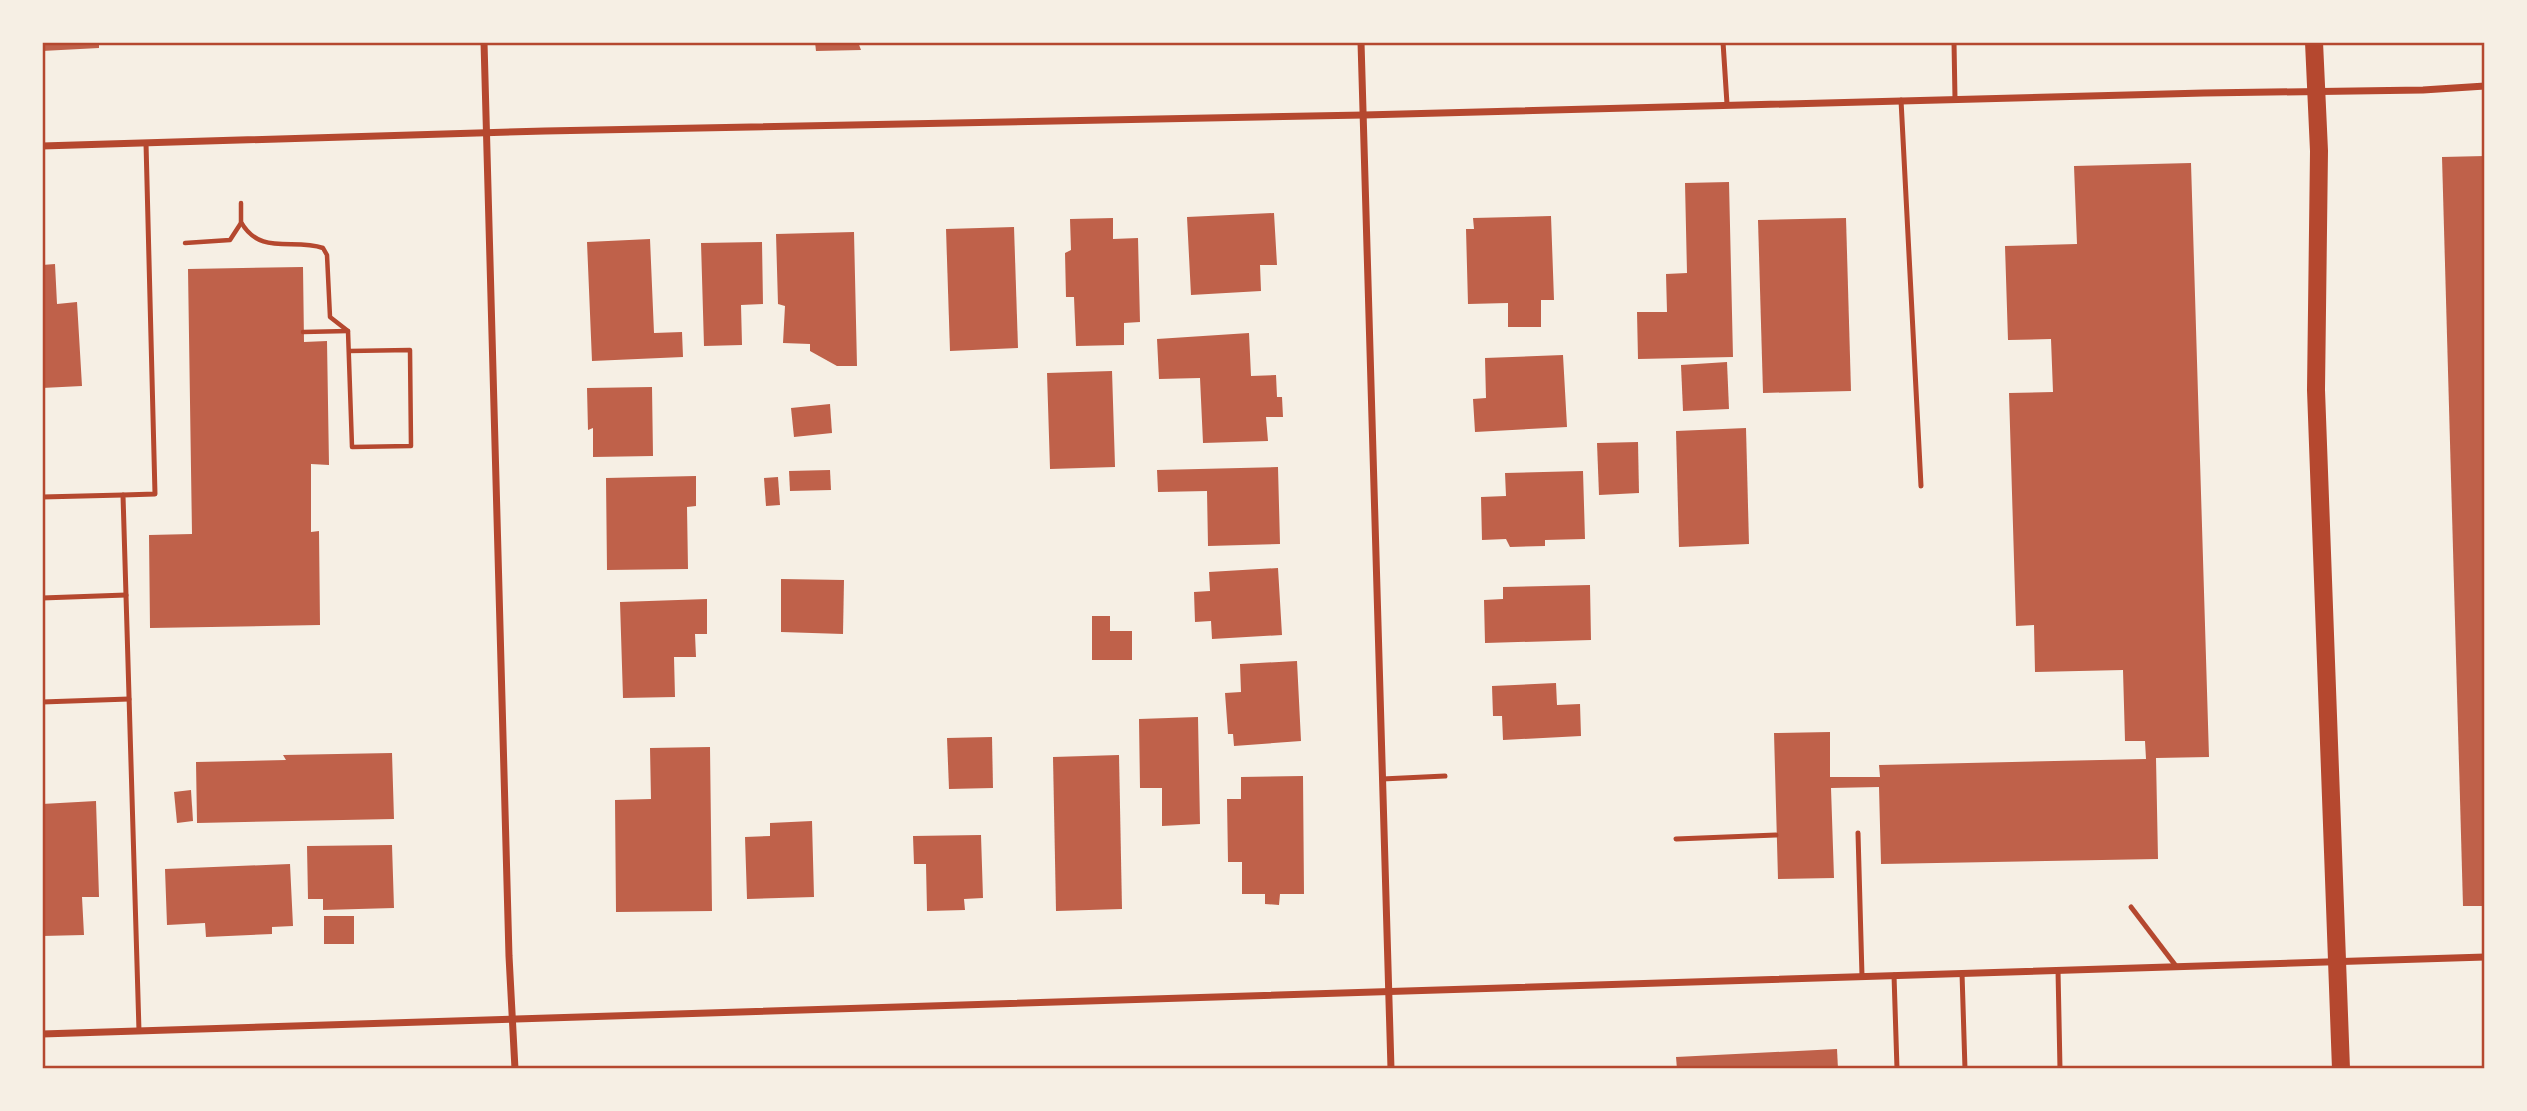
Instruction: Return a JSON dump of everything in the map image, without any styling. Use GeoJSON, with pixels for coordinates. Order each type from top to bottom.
{"type":"FeatureCollection","features":[{"type":"Feature","properties":{"kind":"main road"},"geometry":{"type":"LineString","coordinates":[[2315,42],[2316,390],[2341,1069]]}},
{"type":"Feature","properties":{"kind":"street"},"geometry":{"type":"LineString","coordinates":[[484,42],[515,1069]]}},
{"type":"Feature","properties":{"kind":"street"},"geometry":{"type":"LineString","coordinates":[[1361,42],[1391,1069]]}},
{"type":"Feature","properties":{"kind":"street"},"geometry":{"type":"LineString","coordinates":[[42,146],[1727,104],[2317,93],[2485,86]]}},
{"type":"Feature","properties":{"kind":"street"},"geometry":{"type":"LineString","coordinates":[[42,1034],[2485,957]]}},
{"type":"Feature","properties":{"kind":"lane"},"geometry":{"type":"LineString","coordinates":[[1723,42],[1727,104]]}},
{"type":"Feature","properties":{"kind":"lane"},"geometry":{"type":"LineString","coordinates":[[1954,42],[1955,99]]}},
{"type":"Feature","properties":{"kind":"lane"},"geometry":{"type":"LineString","coordinates":[[1900,100],[1921,486]]}},
{"type":"Feature","properties":{"kind":"lane"},"geometry":{"type":"LineString","coordinates":[[42,497],[155,494],[146,143]]}},
{"type":"Feature","properties":{"kind":"lane"},"geometry":{"type":"LineString","coordinates":[[123,495],[139,1031]]}},
{"type":"Feature","properties":{"kind":"lane"},"geometry":{"type":"LineString","coordinates":[[42,598],[126,595]]}},
{"type":"Feature","properties":{"kind":"lane"},"geometry":{"type":"LineString","coordinates":[[42,702],[129,699]]}},
{"type":"Feature","properties":{"kind":"lane"},"geometry":{"type":"LineString","coordinates":[[1382,779],[1445,776]]}},
{"type":"Feature","properties":{"kind":"lane"},"geometry":{"type":"LineString","coordinates":[[1858,833],[1861,976]]}},
{"type":"Feature","properties":{"kind":"lane"},"geometry":{"type":"LineString","coordinates":[[1676,839],[1776,835]]}},
{"type":"Feature","properties":{"kind":"lane"},"geometry":{"type":"LineString","coordinates":[[2131,907],[2176,966]]}},
{"type":"Feature","properties":{"kind":"lane"},"geometry":{"type":"LineString","coordinates":[[2058,970],[2060,1069]]}},
{"type":"Feature","properties":{"kind":"lane"},"geometry":{"type":"LineString","coordinates":[[1962,973],[1965,1069]]}},
{"type":"Feature","properties":{"kind":"lane"},"geometry":{"type":"LineString","coordinates":[[1894,975],[1897,1069]]}},
{"type":"Feature","properties":{"kind":"path"},"geometry":{"type":"LineString","coordinates":[[185,243],[230,240],[241,222],[241,203]]}},
{"type":"Feature","properties":{"kind":"path"},"geometry":{"type":"LineString","coordinates":[[241,222],[246,230],[266,245],[313,245],[323,248],[327,255],[330,317],[348,331],[352,447],[411,446],[410,350],[349,351]]}},
{"type":"Feature","properties":{"kind":"path"},"geometry":{"type":"LineString","coordinates":[[303,332],[348,331]]}},
{"type":"Feature","properties":{"kind":"building"},"geometry":{"type":"Polygon","coordinates":[[[42,42],[99,42],[99,48],[42,51],[42,42]]]}},
{"type":"Feature","properties":{"kind":"building"},"geometry":{"type":"Polygon","coordinates":[[[815,42],[858,42],[861,50],[816,51],[815,42]]]}},
{"type":"Feature","properties":{"kind":"building"},"geometry":{"type":"Polygon","coordinates":[[[2485,156],[2485,906],[2463,906],[2442,157],[2485,156]]]}},
{"type":"Feature","properties":{"kind":"building"},"geometry":{"type":"Polygon","coordinates":[[[2191,163],[2209,757],[2156,758],[2158,859],[1881,864],[1879,787],[1831,788],[1834,878],[1778,879],[1774,733],[1830,732],[1830,777],[1880,777],[1879,765],[2146,759],[2145,741],[2125,741],[2123,670],[2035,672],[2034,625],[2016,626],[2009,393],[2053,392],[2051,339],[2008,340],[2005,246],[2077,244],[2074,166],[2191,163]]]}},
{"type":"Feature","properties":{"kind":"building"},"geometry":{"type":"Polygon","coordinates":[[[1729,182],[1733,357],[1638,359],[1637,312],[1667,312],[1666,274],[1687,273],[1685,183],[1729,182]]]}},
{"type":"Feature","properties":{"kind":"building"},"geometry":{"type":"Polygon","coordinates":[[[1274,213],[1277,265],[1260,265],[1261,291],[1191,295],[1187,217],[1274,213]]]}},
{"type":"Feature","properties":{"kind":"building"},"geometry":{"type":"Polygon","coordinates":[[[1551,216],[1554,300],[1541,300],[1541,327],[1508,327],[1508,303],[1468,304],[1466,229],[1474,229],[1473,218],[1551,216]]]}},
{"type":"Feature","properties":{"kind":"building"},"geometry":{"type":"Polygon","coordinates":[[[1113,218],[1113,239],[1138,238],[1140,322],[1124,323],[1124,345],[1076,346],[1074,297],[1066,297],[1065,253],[1071,250],[1070,219],[1113,218]]]}},
{"type":"Feature","properties":{"kind":"building"},"geometry":{"type":"Polygon","coordinates":[[[1846,218],[1851,391],[1763,393],[1758,220],[1846,218]]]}},
{"type":"Feature","properties":{"kind":"building"},"geometry":{"type":"Polygon","coordinates":[[[1014,227],[1018,348],[950,351],[946,229],[1014,227]]]}},
{"type":"Feature","properties":{"kind":"building"},"geometry":{"type":"Polygon","coordinates":[[[854,232],[857,366],[837,366],[810,351],[810,344],[783,343],[785,306],[778,304],[776,234],[854,232]]]}},
{"type":"Feature","properties":{"kind":"building"},"geometry":{"type":"Polygon","coordinates":[[[650,239],[654,333],[682,332],[683,357],[592,361],[587,242],[650,239]]]}},
{"type":"Feature","properties":{"kind":"building"},"geometry":{"type":"Polygon","coordinates":[[[762,242],[763,304],[741,305],[742,345],[704,346],[701,243],[762,242]]]}},
{"type":"Feature","properties":{"kind":"building"},"geometry":{"type":"Polygon","coordinates":[[[55,264],[57,304],[77,302],[82,386],[42,388],[42,265],[55,264]]]}},
{"type":"Feature","properties":{"kind":"building"},"geometry":{"type":"Polygon","coordinates":[[[303,267],[304,342],[327,341],[329,465],[311,464],[311,532],[319,531],[320,625],[150,628],[149,535],[192,534],[188,269],[303,267]]]}},
{"type":"Feature","properties":{"kind":"building"},"geometry":{"type":"Polygon","coordinates":[[[1249,333],[1251,376],[1276,375],[1277,397],[1282,397],[1283,417],[1266,417],[1268,441],[1203,443],[1200,378],[1159,379],[1157,339],[1249,333]]]}},
{"type":"Feature","properties":{"kind":"building"},"geometry":{"type":"Polygon","coordinates":[[[1563,355],[1567,427],[1475,432],[1473,399],[1486,398],[1485,358],[1563,355]]]}},
{"type":"Feature","properties":{"kind":"building"},"geometry":{"type":"Polygon","coordinates":[[[1727,362],[1729,409],[1683,411],[1681,365],[1727,362]]]}},
{"type":"Feature","properties":{"kind":"building"},"geometry":{"type":"Polygon","coordinates":[[[1112,371],[1115,467],[1050,469],[1047,373],[1112,371]]]}},
{"type":"Feature","properties":{"kind":"building"},"geometry":{"type":"Polygon","coordinates":[[[652,387],[653,456],[593,457],[593,428],[588,430],[587,388],[652,387]]]}},
{"type":"Feature","properties":{"kind":"building"},"geometry":{"type":"Polygon","coordinates":[[[830,404],[832,433],[794,437],[791,408],[830,404]]]}},
{"type":"Feature","properties":{"kind":"building"},"geometry":{"type":"Polygon","coordinates":[[[1746,428],[1749,544],[1679,547],[1676,431],[1746,428]]]}},
{"type":"Feature","properties":{"kind":"building"},"geometry":{"type":"Polygon","coordinates":[[[1638,442],[1639,493],[1599,495],[1597,443],[1638,442]]]}},
{"type":"Feature","properties":{"kind":"building"},"geometry":{"type":"Polygon","coordinates":[[[1278,467],[1280,544],[1208,546],[1207,491],[1158,492],[1157,470],[1278,467]]]}},
{"type":"Feature","properties":{"kind":"building"},"geometry":{"type":"Polygon","coordinates":[[[830,470],[831,490],[790,491],[789,471],[830,470]]]}},
{"type":"Feature","properties":{"kind":"building"},"geometry":{"type":"Polygon","coordinates":[[[1583,471],[1585,539],[1545,540],[1545,546],[1510,547],[1506,539],[1482,540],[1481,497],[1506,496],[1505,473],[1583,471]]]}},
{"type":"Feature","properties":{"kind":"building"},"geometry":{"type":"Polygon","coordinates":[[[696,476],[696,506],[687,507],[688,569],[607,570],[606,478],[696,476]]]}},
{"type":"Feature","properties":{"kind":"building"},"geometry":{"type":"Polygon","coordinates":[[[778,477],[780,505],[766,506],[764,478],[778,477]]]}},
{"type":"Feature","properties":{"kind":"building"},"geometry":{"type":"Polygon","coordinates":[[[1278,568],[1282,635],[1212,639],[1211,621],[1195,622],[1194,592],[1210,591],[1209,572],[1278,568]]]}},
{"type":"Feature","properties":{"kind":"building"},"geometry":{"type":"Polygon","coordinates":[[[781,579],[844,580],[843,634],[781,632],[781,579]]]}},
{"type":"Feature","properties":{"kind":"building"},"geometry":{"type":"Polygon","coordinates":[[[1590,585],[1591,640],[1485,643],[1484,600],[1503,599],[1503,587],[1590,585]]]}},
{"type":"Feature","properties":{"kind":"building"},"geometry":{"type":"Polygon","coordinates":[[[707,599],[707,634],[695,634],[696,657],[674,657],[675,697],[623,698],[620,602],[707,599]]]}},
{"type":"Feature","properties":{"kind":"building"},"geometry":{"type":"Polygon","coordinates":[[[1092,616],[1110,616],[1110,631],[1132,631],[1132,660],[1092,660],[1092,616]]]}},
{"type":"Feature","properties":{"kind":"building"},"geometry":{"type":"Polygon","coordinates":[[[1297,661],[1301,741],[1234,746],[1233,734],[1228,734],[1225,693],[1241,692],[1240,664],[1297,661]]]}},
{"type":"Feature","properties":{"kind":"building"},"geometry":{"type":"Polygon","coordinates":[[[1556,683],[1557,705],[1580,704],[1581,736],[1503,740],[1502,716],[1493,716],[1492,686],[1556,683]]]}},
{"type":"Feature","properties":{"kind":"building"},"geometry":{"type":"Polygon","coordinates":[[[1198,717],[1200,824],[1162,826],[1162,788],[1140,788],[1139,719],[1198,717]]]}},
{"type":"Feature","properties":{"kind":"building"},"geometry":{"type":"Polygon","coordinates":[[[992,737],[993,788],[949,789],[947,738],[992,737]]]}},
{"type":"Feature","properties":{"kind":"building"},"geometry":{"type":"Polygon","coordinates":[[[710,747],[712,911],[616,912],[615,800],[651,799],[650,748],[710,747]]]}},
{"type":"Feature","properties":{"kind":"building"},"geometry":{"type":"Polygon","coordinates":[[[392,753],[394,819],[197,823],[196,762],[286,760],[283,755],[392,753]]]}},
{"type":"Feature","properties":{"kind":"building"},"geometry":{"type":"Polygon","coordinates":[[[1119,755],[1122,909],[1056,911],[1053,757],[1119,755]]]}},
{"type":"Feature","properties":{"kind":"building"},"geometry":{"type":"Polygon","coordinates":[[[1303,776],[1304,894],[1280,894],[1279,905],[1265,904],[1265,894],[1242,894],[1242,862],[1228,862],[1227,799],[1241,799],[1241,777],[1303,776]]]}},
{"type":"Feature","properties":{"kind":"building"},"geometry":{"type":"Polygon","coordinates":[[[191,790],[193,821],[177,823],[174,792],[191,790]]]}},
{"type":"Feature","properties":{"kind":"building"},"geometry":{"type":"Polygon","coordinates":[[[96,801],[99,897],[82,897],[84,935],[42,936],[42,804],[96,801]]]}},
{"type":"Feature","properties":{"kind":"building"},"geometry":{"type":"Polygon","coordinates":[[[812,821],[814,897],[747,899],[745,837],[770,836],[770,823],[812,821]]]}},
{"type":"Feature","properties":{"kind":"building"},"geometry":{"type":"Polygon","coordinates":[[[981,835],[983,898],[964,899],[965,910],[927,911],[926,864],[914,864],[913,836],[981,835]]]}},
{"type":"Feature","properties":{"kind":"building"},"geometry":{"type":"Polygon","coordinates":[[[392,845],[394,908],[323,910],[323,899],[308,899],[307,846],[392,845]]]}},
{"type":"Feature","properties":{"kind":"building"},"geometry":{"type":"Polygon","coordinates":[[[290,864],[293,926],[272,927],[272,934],[206,937],[205,923],[167,925],[165,869],[290,864]]]}},
{"type":"Feature","properties":{"kind":"building"},"geometry":{"type":"Polygon","coordinates":[[[324,916],[354,916],[354,944],[324,944],[324,916]]]}},
{"type":"Feature","properties":{"kind":"building"},"geometry":{"type":"Polygon","coordinates":[[[1837,1049],[1838,1069],[1677,1069],[1676,1057],[1837,1049]]]}}]}
